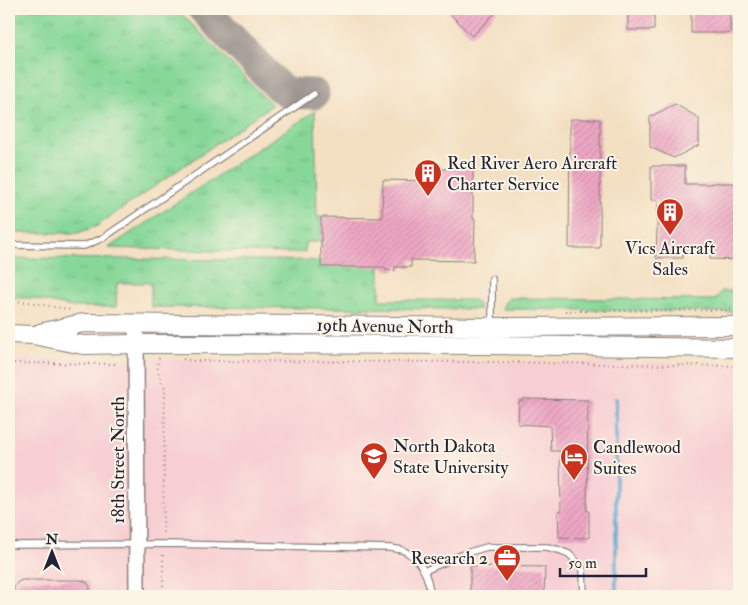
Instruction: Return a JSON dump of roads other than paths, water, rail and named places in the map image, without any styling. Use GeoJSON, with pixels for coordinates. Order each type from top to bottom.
{"type":"FeatureCollection","features":[{"type":"Feature","properties":{"kind":"main road","name":"19th Avenue North"},"geometry":{"type":"LineString","coordinates":[[33,335],[83,323],[492,327],[739,326]]}},
{"type":"Feature","properties":{"kind":"main road","name":"19th Avenue North"},"geometry":{"type":"LineString","coordinates":[[9,334],[33,335],[83,345],[492,345],[739,348]]}},
{"type":"Feature","properties":{"kind":"street","name":"18th Street North"},"geometry":{"type":"LineString","coordinates":[[136,324],[137,596]]}},
{"type":"Feature","properties":{"kind":"lane"},"geometry":{"type":"LineString","coordinates":[[9,245],[84,246],[103,238],[314,94]]}},
{"type":"Feature","properties":{"kind":"lane"},"geometry":{"type":"LineString","coordinates":[[492,279],[492,327]]}},
{"type":"Feature","properties":{"kind":"lane"},"geometry":{"type":"LineString","coordinates":[[9,545],[163,544],[391,548],[403,550],[412,555],[424,571],[428,581],[430,596]]}},
{"type":"Feature","properties":{"kind":"lane"},"geometry":{"type":"LineString","coordinates":[[424,571],[466,553],[487,547],[547,547],[569,554],[578,563],[583,570],[584,596]]}},
{"type":"Feature","properties":{"kind":"waterway"},"geometry":{"type":"LineString","coordinates":[[616,399],[616,596]]}},
{"type":"Feature","properties":{"kind":"place","name":"Red River Aero Aircraft Charter Service"},"geometry":{"type":"Point","coordinates":[428,197]}},
{"type":"Feature","properties":{"kind":"place","name":"Vics Aircraft Sales"},"geometry":{"type":"Point","coordinates":[670,236]}},
{"type":"Feature","properties":{"kind":"place","name":"North Dakota State University"},"geometry":{"type":"Point","coordinates":[374,480]}},
{"type":"Feature","properties":{"kind":"place","name":"Candlewood Suites"},"geometry":{"type":"Point","coordinates":[574,481]}},
{"type":"Feature","properties":{"kind":"place","name":"Research 2"},"geometry":{"type":"Point","coordinates":[507,582]}}]}
